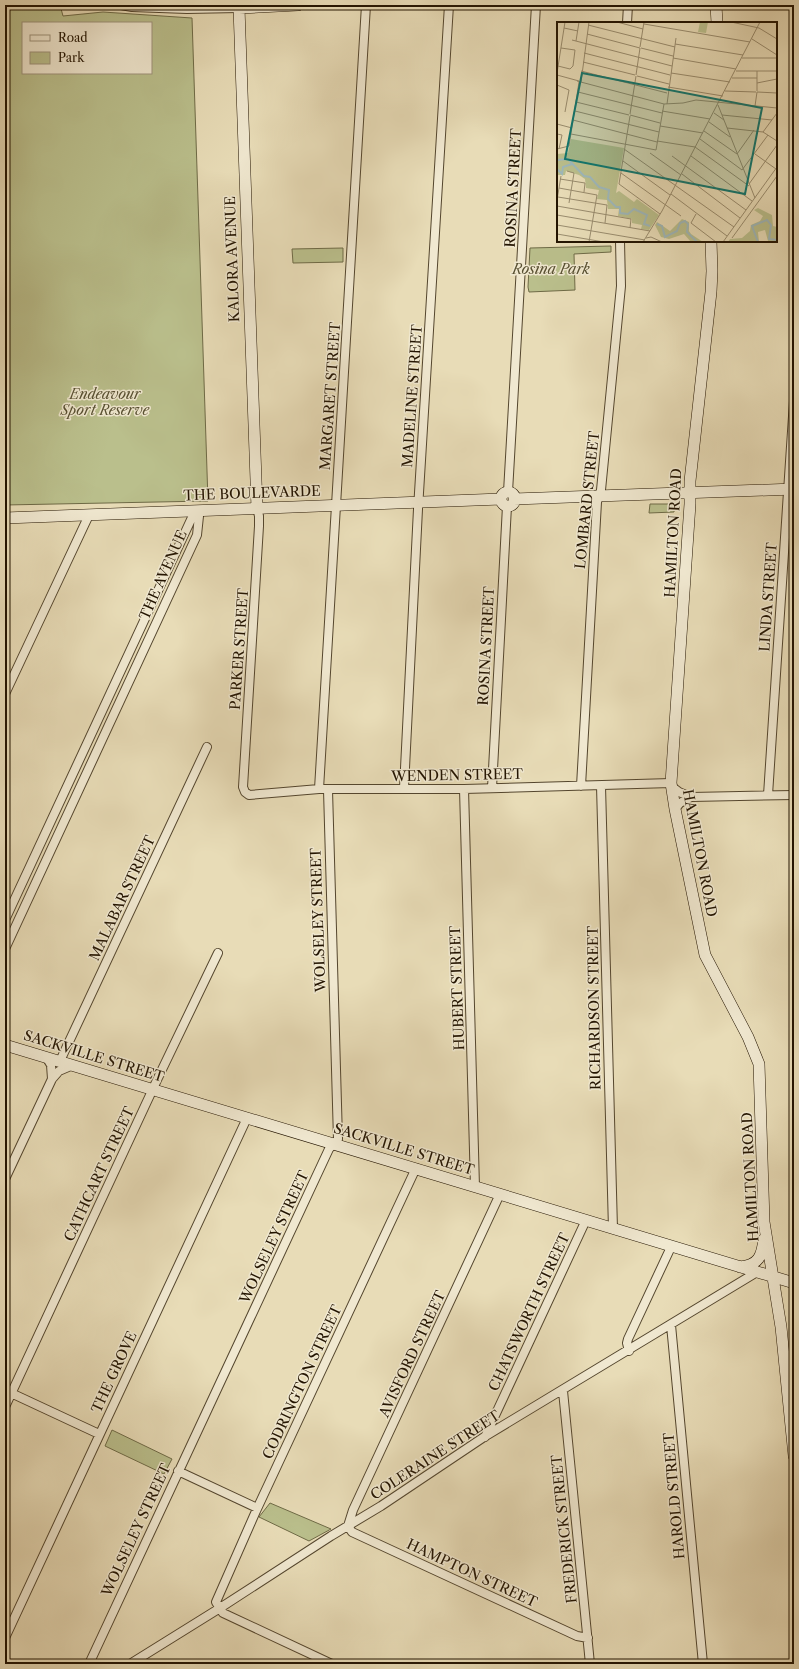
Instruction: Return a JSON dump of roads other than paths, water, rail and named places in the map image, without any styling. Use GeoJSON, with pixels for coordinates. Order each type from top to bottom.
{"type":"FeatureCollection","features":[{"type":"Feature","properties":{"kind":"main road"},"geometry":{"type":"LineString","coordinates":[[238,8],[298,5]]}},
{"type":"Feature","properties":{"kind":"main road"},"geometry":{"type":"LineString","coordinates":[[717,6],[717,22]]}},
{"type":"Feature","properties":{"kind":"main road","name":"KALORA AVENUE"},"geometry":{"type":"LineString","coordinates":[[238,8],[257,508]]}},
{"type":"Feature","properties":{"kind":"main road","name":"HAMILTON ROAD"},"geometry":{"type":"LineString","coordinates":[[711,242],[711,292],[690,481],[671,785],[705,955],[748,1037],[759,1064],[764,1222],[781,1327],[794,1456]]}},
{"type":"Feature","properties":{"kind":"main road","name":"THE BOULEVARDE"},"geometry":{"type":"LineString","coordinates":[[5,518],[791,489]]}},
{"type":"Feature","properties":{"kind":"main road","name":"SACKVILLE STREET"},"geometry":{"type":"LineString","coordinates":[[5,1045],[794,1283]]}},
{"type":"Feature","properties":{"kind":"main road"},"geometry":{"type":"LineString","coordinates":[[740,1267],[752,1265],[759,1258],[764,1240],[764,1222]]}},
{"type":"Feature","properties":{"kind":"street"},"geometry":{"type":"LineString","coordinates":[[121,5],[132,7],[187,9],[238,8]]}},
{"type":"Feature","properties":{"kind":"street","name":"MARGARET STREET"},"geometry":{"type":"LineString","coordinates":[[324,790],[336,505],[366,5]]}},
{"type":"Feature","properties":{"kind":"street","name":"MADELINE STREET"},"geometry":{"type":"LineString","coordinates":[[404,788],[419,503],[449,5]]}},
{"type":"Feature","properties":{"kind":"street","name":"ROSINA STREET"},"geometry":{"type":"LineString","coordinates":[[492,788],[507,499],[536,5]]}},
{"type":"Feature","properties":{"kind":"street"},"geometry":{"type":"LineString","coordinates":[[627,22],[628,5]]}},
{"type":"Feature","properties":{"kind":"street","name":"LOMBARD STREET"},"geometry":{"type":"LineString","coordinates":[[580,786],[597,502],[601,490],[621,286],[620,242]]}},
{"type":"Feature","properties":{"kind":"street","name":"LINDA STREET"},"geometry":{"type":"LineString","coordinates":[[768,795],[791,489],[794,401]]}},
{"type":"Feature","properties":{"kind":"street","name":"PARKER STREET"},"geometry":{"type":"LineString","coordinates":[[245,792],[243,787],[259,526],[257,508]]}},
{"type":"Feature","properties":{"kind":"street","name":"THE AVENUE"},"geometry":{"type":"LineString","coordinates":[[5,920],[195,511]]}},
{"type":"Feature","properties":{"kind":"street","name":"THE AVENUE"},"geometry":{"type":"LineString","coordinates":[[5,949],[197,535],[198,516],[195,511]]}},
{"type":"Feature","properties":{"kind":"street"},"geometry":{"type":"LineString","coordinates":[[5,694],[89,515]]}},
{"type":"Feature","properties":{"kind":"street","name":"MALABAR STREET"},"geometry":{"type":"LineString","coordinates":[[60,1061],[207,747]]}},
{"type":"Feature","properties":{"kind":"street"},"geometry":{"type":"LineString","coordinates":[[671,785],[679,792],[691,797],[794,794]]}},
{"type":"Feature","properties":{"kind":"street","name":"WENDEN STREET"},"geometry":{"type":"LineString","coordinates":[[245,792],[249,795],[324,790],[404,788],[464,789],[671,785]]}},
{"type":"Feature","properties":{"kind":"street","name":"RICHARDSON STREET"},"geometry":{"type":"LineString","coordinates":[[601,786],[613,1229]]}},
{"type":"Feature","properties":{"kind":"street","name":"HUBERT STREET"},"geometry":{"type":"LineString","coordinates":[[464,789],[475,1187]]}},
{"type":"Feature","properties":{"kind":"street","name":"WOLSELEY STREET"},"geometry":{"type":"LineString","coordinates":[[89,1664],[329,1149],[338,1139],[324,790]]}},
{"type":"Feature","properties":{"kind":"street"},"geometry":{"type":"LineString","coordinates":[[675,809],[683,801],[691,797]]}},
{"type":"Feature","properties":{"kind":"street","name":"CATHCART STREET"},"geometry":{"type":"LineString","coordinates":[[5,1407],[218,953]]}},
{"type":"Feature","properties":{"kind":"street"},"geometry":{"type":"LineString","coordinates":[[46,1057],[51,1065],[52,1079]]}},
{"type":"Feature","properties":{"kind":"street"},"geometry":{"type":"LineString","coordinates":[[5,1179],[52,1079],[59,1071],[73,1065]]}},
{"type":"Feature","properties":{"kind":"street","name":"THE GROVE"},"geometry":{"type":"LineString","coordinates":[[5,1638],[247,1118]]}},
{"type":"Feature","properties":{"kind":"street","name":"CODRINGTON STREET"},"geometry":{"type":"LineString","coordinates":[[220,1608],[216,1602],[257,1508],[416,1168]]}},
{"type":"Feature","properties":{"kind":"street","name":"AVISFORD STREET"},"geometry":{"type":"LineString","coordinates":[[348,1526],[353,1510],[500,1194]]}},
{"type":"Feature","properties":{"kind":"street","name":"CHATSWORTH STREET"},"geometry":{"type":"LineString","coordinates":[[484,1437],[586,1220]]}},
{"type":"Feature","properties":{"kind":"street"},"geometry":{"type":"LineString","coordinates":[[629,1351],[627,1343],[628,1340],[671,1247]]}},
{"type":"Feature","properties":{"kind":"street","name":"COLERAINE STREET"},"geometry":{"type":"LineString","coordinates":[[130,1664],[348,1526],[484,1437],[564,1391],[757,1272]]}},
{"type":"Feature","properties":{"kind":"street","name":"HAROLD STREET"},"geometry":{"type":"LineString","coordinates":[[671,1325],[703,1664]]}},
{"type":"Feature","properties":{"kind":"street","name":"FREDERICK STREET"},"geometry":{"type":"LineString","coordinates":[[564,1391],[590,1664]]}},
{"type":"Feature","properties":{"kind":"street"},"geometry":{"type":"LineString","coordinates":[[12,1393],[99,1434]]}},
{"type":"Feature","properties":{"kind":"street"},"geometry":{"type":"LineString","coordinates":[[178,1471],[257,1508]]}},
{"type":"Feature","properties":{"kind":"street","name":"HAMPTON STREET"},"geometry":{"type":"LineString","coordinates":[[348,1526],[352,1532],[577,1636],[588,1638]]}},
{"type":"Feature","properties":{"kind":"street"},"geometry":{"type":"LineString","coordinates":[[220,1608],[223,1613],[332,1664]]}},
{"type":"Feature","properties":{"kind":"waterway"},"geometry":{"type":"LineString","coordinates":[[5,25],[11,5]]}},
{"type":"Feature","properties":{"kind":"park label","name":"Rosina Park"},"geometry":{"type":"Point","coordinates":[551,269]}},
{"type":"Feature","properties":{"kind":"park label","name":"Endeavour Sport Reserve"},"geometry":{"type":"Point","coordinates":[105,402]}}]}
